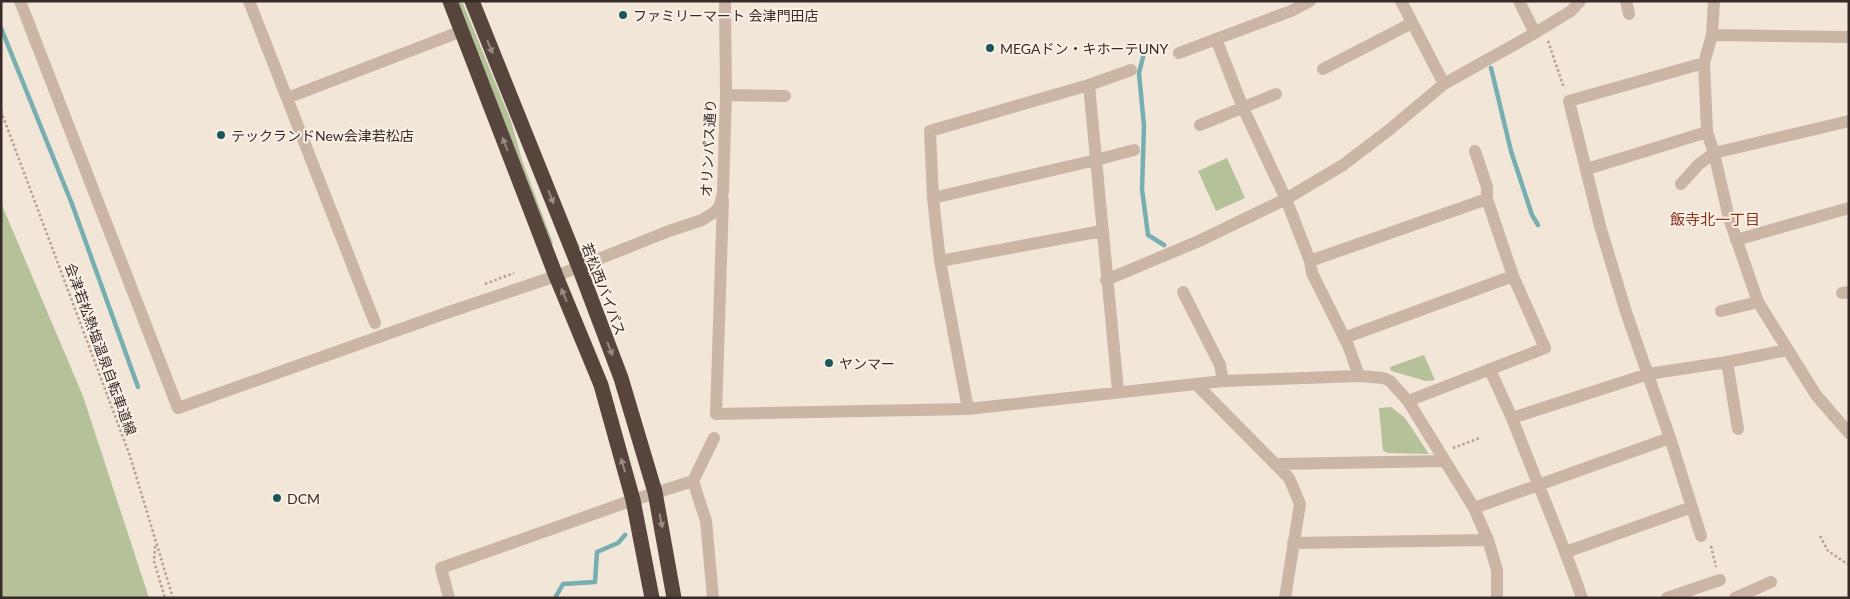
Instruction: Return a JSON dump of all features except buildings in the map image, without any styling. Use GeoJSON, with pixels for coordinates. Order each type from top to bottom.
{"type":"FeatureCollection","features":[{"type":"Feature","properties":{"kind":"highway"},"geometry":{"type":"LineString","coordinates":[[450,1],[556,276],[601,386],[633,500],[652,598]]}},
{"type":"Feature","properties":{"kind":"highway","name":"若松西バイパス"},"geometry":{"type":"LineString","coordinates":[[472,1],[579,267],[621,378],[655,492],[674,598]]}},
{"type":"Feature","properties":{"kind":"street","name":"オリンパス通り"},"geometry":{"type":"LineString","coordinates":[[20,1],[178,408],[556,276],[669,231],[702,220],[716,211],[723,200],[726,94],[725,1]]}},
{"type":"Feature","properties":{"kind":"street"},"geometry":{"type":"LineString","coordinates":[[248,1],[375,322]]}},
{"type":"Feature","properties":{"kind":"street"},"geometry":{"type":"LineString","coordinates":[[1179,53],[1291,11],[1310,1]]}},
{"type":"Feature","properties":{"kind":"street"},"geometry":{"type":"LineString","coordinates":[[1401,1],[1444,84]]}},
{"type":"Feature","properties":{"kind":"street"},"geometry":{"type":"LineString","coordinates":[[1519,1],[1539,30]]}},
{"type":"Feature","properties":{"kind":"street"},"geometry":{"type":"LineString","coordinates":[[1106,280],[1199,241],[1286,199],[1343,166],[1390,130],[1444,84],[1539,30],[1570,11],[1580,1]]}},
{"type":"Feature","properties":{"kind":"street"},"geometry":{"type":"LineString","coordinates":[[1714,1],[1712,35],[1704,63],[1707,132],[1714,153],[1729,218],[1758,302],[1816,395],[1849,433]]}},
{"type":"Feature","properties":{"kind":"street"},"geometry":{"type":"LineString","coordinates":[[1323,69],[1412,23]]}},
{"type":"Feature","properties":{"kind":"street"},"geometry":{"type":"LineString","coordinates":[[287,98],[462,31]]}},
{"type":"Feature","properties":{"kind":"street"},"geometry":{"type":"LineString","coordinates":[[1712,35],[1849,37]]}},
{"type":"Feature","properties":{"kind":"street"},"geometry":{"type":"LineString","coordinates":[[1216,39],[1243,108],[1286,199],[1310,261],[1312,273],[1348,345],[1358,376]]}},
{"type":"Feature","properties":{"kind":"street"},"geometry":{"type":"LineString","coordinates":[[1701,536],[1670,438],[1626,312],[1600,226],[1569,100],[1704,63]]}},
{"type":"Feature","properties":{"kind":"street"},"geometry":{"type":"LineString","coordinates":[[968,409],[940,260],[933,198],[930,131],[1089,85],[1131,70]]}},
{"type":"Feature","properties":{"kind":"street"},"geometry":{"type":"LineString","coordinates":[[1089,85],[1118,392]]}},
{"type":"Feature","properties":{"kind":"street"},"geometry":{"type":"LineString","coordinates":[[726,94],[785,96]]}},
{"type":"Feature","properties":{"kind":"street"},"geometry":{"type":"LineString","coordinates":[[1200,125],[1276,94]]}},
{"type":"Feature","properties":{"kind":"street"},"geometry":{"type":"LineString","coordinates":[[1681,184],[1699,164],[1714,153],[1849,121]]}},
{"type":"Feature","properties":{"kind":"street"},"geometry":{"type":"LineString","coordinates":[[1587,169],[1707,132]]}},
{"type":"Feature","properties":{"kind":"street"},"geometry":{"type":"LineString","coordinates":[[933,198],[1134,150]]}},
{"type":"Feature","properties":{"kind":"street"},"geometry":{"type":"LineString","coordinates":[[1408,401],[1544,348],[1513,276],[1487,199],[1487,187],[1475,150]]}},
{"type":"Feature","properties":{"kind":"street"},"geometry":{"type":"LineString","coordinates":[[1310,261],[1487,199]]}},
{"type":"Feature","properties":{"kind":"street"},"geometry":{"type":"LineString","coordinates":[[723,200],[716,414],[968,409],[1223,381],[1376,376],[1390,381],[1408,401],[1474,508],[1488,540],[1497,570],[1496,598]]}},
{"type":"Feature","properties":{"kind":"street"},"geometry":{"type":"LineString","coordinates":[[1736,240],[1849,208]]}},
{"type":"Feature","properties":{"kind":"street"},"geometry":{"type":"LineString","coordinates":[[940,260],[1102,231]]}},
{"type":"Feature","properties":{"kind":"street"},"geometry":{"type":"LineString","coordinates":[[1344,338],[1513,276]]}},
{"type":"Feature","properties":{"kind":"street"},"geometry":{"type":"LineString","coordinates":[[1183,292],[1220,365],[1223,381]]}},
{"type":"Feature","properties":{"kind":"street"},"geometry":{"type":"LineString","coordinates":[[1721,311],[1758,302]]}},
{"type":"Feature","properties":{"kind":"street"},"geometry":{"type":"LineString","coordinates":[[1512,418],[1648,374],[1727,362],[1787,350]]}},
{"type":"Feature","properties":{"kind":"street"},"geometry":{"type":"LineString","coordinates":[[1727,362],[1738,429]]}},
{"type":"Feature","properties":{"kind":"street"},"geometry":{"type":"LineString","coordinates":[[1490,370],[1512,418],[1537,485],[1566,552],[1582,598]]}},
{"type":"Feature","properties":{"kind":"street"},"geometry":{"type":"LineString","coordinates":[[1196,384],[1289,478],[1300,504],[1285,598]]}},
{"type":"Feature","properties":{"kind":"street"},"geometry":{"type":"LineString","coordinates":[[713,598],[706,521],[693,481],[714,438]]}},
{"type":"Feature","properties":{"kind":"street"},"geometry":{"type":"LineString","coordinates":[[1474,508],[1670,438]]}},
{"type":"Feature","properties":{"kind":"street"},"geometry":{"type":"LineString","coordinates":[[1276,464],[1442,457]]}},
{"type":"Feature","properties":{"kind":"street"},"geometry":{"type":"LineString","coordinates":[[449,598],[441,568],[655,492],[693,481]]}},
{"type":"Feature","properties":{"kind":"street"},"geometry":{"type":"LineString","coordinates":[[1566,552],[1692,507]]}},
{"type":"Feature","properties":{"kind":"street"},"geometry":{"type":"LineString","coordinates":[[1293,543],[1488,540]]}},
{"type":"Feature","properties":{"kind":"street"},"geometry":{"type":"LineString","coordinates":[[1668,598],[1720,580]]}},
{"type":"Feature","properties":{"kind":"street"},"geometry":{"type":"LineString","coordinates":[[1736,598],[1771,582]]}},
{"type":"Feature","properties":{"kind":"path"},"geometry":{"type":"LineString","coordinates":[[1539,30],[1569,100]]}},
{"type":"Feature","properties":{"kind":"path","name":"会津若松熱塩温泉自転車道線"},"geometry":{"type":"LineString","coordinates":[[1,111],[130,456],[173,598]]}},
{"type":"Feature","properties":{"kind":"path"},"geometry":{"type":"LineString","coordinates":[[1442,457],[1480,438]]}},
{"type":"Feature","properties":{"kind":"path"},"geometry":{"type":"LineString","coordinates":[[1701,536],[1707,536],[1720,580]]}},
{"type":"Feature","properties":{"kind":"path"},"geometry":{"type":"LineString","coordinates":[[1820,536],[1828,551],[1849,565]]}},
{"type":"Feature","properties":{"kind":"path"},"geometry":{"type":"LineString","coordinates":[[155,542],[154,561],[166,598]]}},
{"type":"Feature","properties":{"kind":"green space"},"geometry":{"type":"Polygon","coordinates":[[[457,1],[462,1],[511,121],[522,160],[553,243],[552,245],[457,1]]]}},
{"type":"Feature","properties":{"kind":"green space"},"geometry":{"type":"Polygon","coordinates":[[[1227,158],[1245,198],[1216,211],[1198,171],[1227,158]]]}},
{"type":"Feature","properties":{"kind":"green space"},"geometry":{"type":"Polygon","coordinates":[[[1,203],[83,396],[149,598],[1,598],[1,203]]]}},
{"type":"Feature","properties":{"kind":"green space"},"geometry":{"type":"Polygon","coordinates":[[[1424,355],[1435,380],[1426,381],[1391,371],[1390,367],[1424,355]]]}},
{"type":"Feature","properties":{"kind":"green space"},"geometry":{"type":"Polygon","coordinates":[[[1391,407],[1405,418],[1429,454],[1388,453],[1383,451],[1379,408],[1391,407]]]}},
{"type":"Feature","properties":{"kind":"waterway"},"geometry":{"type":"LineString","coordinates":[[1,28],[72,204],[138,387]]}},
{"type":"Feature","properties":{"kind":"waterway"},"geometry":{"type":"LineString","coordinates":[[1143,57],[1139,73],[1144,126],[1142,189],[1148,235],[1164,245]]}},
{"type":"Feature","properties":{"kind":"waterway"},"geometry":{"type":"LineString","coordinates":[[1491,68],[1511,151],[1532,215],[1538,225]]}},
{"type":"Feature","properties":{"kind":"waterway"},"geometry":{"type":"LineString","coordinates":[[555,598],[563,584],[595,582],[597,552],[618,543],[625,535]]}},
{"type":"Feature","properties":{"kind":"place","name":"ファミリーマート 会津門田店"},"geometry":{"type":"Point","coordinates":[623,15]}},
{"type":"Feature","properties":{"kind":"place","name":"MEGAドン・キホーテUNY"},"geometry":{"type":"Point","coordinates":[990,48]}},
{"type":"Feature","properties":{"kind":"place","name":"テックランドNew会津若松店"},"geometry":{"type":"Point","coordinates":[221,135]}},
{"type":"Feature","properties":{"kind":"place","name":"ヤンマー"},"geometry":{"type":"Point","coordinates":[829,363]}},
{"type":"Feature","properties":{"kind":"place","name":"DCM"},"geometry":{"type":"Point","coordinates":[277,498]}},
{"type":"Feature","properties":{"kind":"district","name":"飯寺北一丁目"},"geometry":{"type":"Point","coordinates":[1715,219]}}]}
